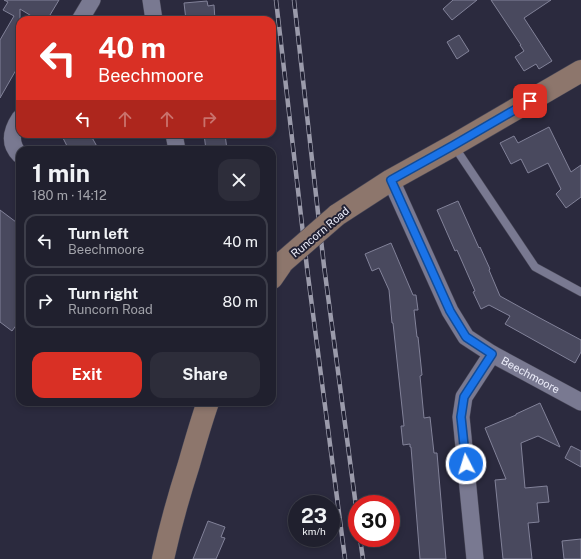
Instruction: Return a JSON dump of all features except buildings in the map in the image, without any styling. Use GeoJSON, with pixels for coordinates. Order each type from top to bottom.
{"type":"FeatureCollection","features":[{"type":"Feature","properties":{"kind":"street"},"geometry":{"type":"LineString","coordinates":[[82,16],[92,0]]}},
{"type":"Feature","properties":{"kind":"street"},"geometry":{"type":"LineString","coordinates":[[151,0],[153,16]]}},
{"type":"Feature","properties":{"kind":"street","name":"Runcorn Road"},"geometry":{"type":"LineString","coordinates":[[278,270],[338,215],[391,180],[581,71]]}},
{"type":"Feature","properties":{"kind":"street"},"geometry":{"type":"LineString","coordinates":[[16,124],[14,127],[12,142],[16,149]]}},
{"type":"Feature","properties":{"kind":"street","name":"Beechmoore"},"geometry":{"type":"LineString","coordinates":[[391,180],[450,311],[466,337],[492,354],[581,402]]}},
{"type":"Feature","properties":{"kind":"street"},"geometry":{"type":"LineString","coordinates":[[475,559],[461,417],[464,397],[492,354]]}},
{"type":"Feature","properties":{"kind":"street"},"geometry":{"type":"LineString","coordinates":[[163,559],[169,531],[206,406]]}},
{"type":"Feature","properties":{"kind":"lane"},"geometry":{"type":"LineString","coordinates":[[454,145],[534,267],[581,292]]}},
{"type":"Feature","properties":{"kind":"railway"},"geometry":{"type":"LineString","coordinates":[[276,0],[307,268],[345,559]]}},
{"type":"Feature","properties":{"kind":"railway"},"geometry":{"type":"LineString","coordinates":[[294,0],[324,266],[354,495]]}},
{"type":"Feature","properties":{"kind":"railway"},"geometry":{"type":"LineString","coordinates":[[361,547],[363,559]]}},
{"type":"Feature","properties":{"kind":"route"},"geometry":{"type":"LineString","coordinates":[[466,464],[461,417],[464,397],[492,354],[466,337],[450,311],[391,180],[530,101]]}}]}
